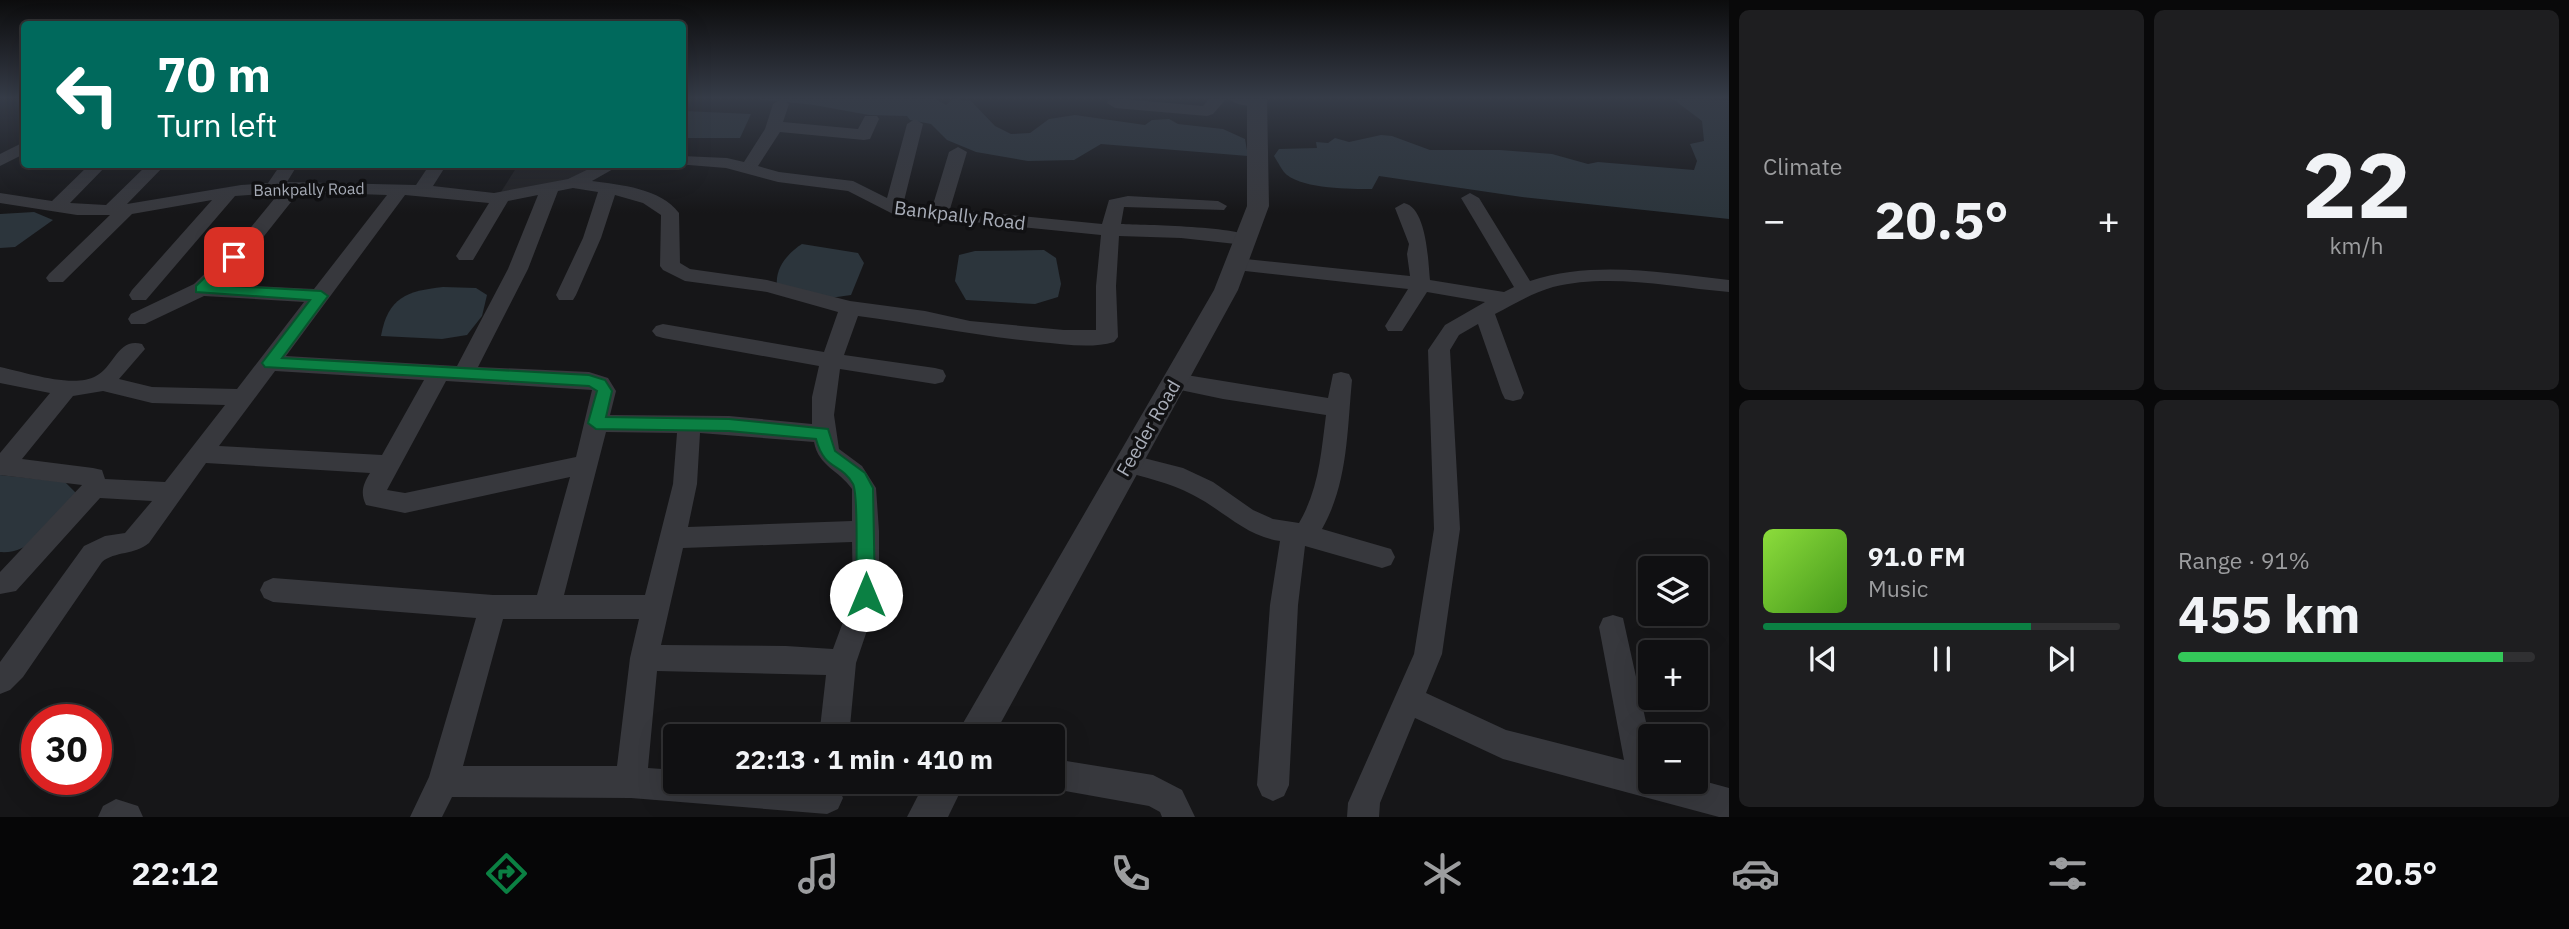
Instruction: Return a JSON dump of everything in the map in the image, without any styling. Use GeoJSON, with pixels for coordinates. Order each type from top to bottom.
{"type":"FeatureCollection","features":[{"type":"Feature","properties":{"kind":"street"},"geometry":{"type":"LineString","coordinates":[[748,169],[767,137]]}},
{"type":"Feature","properties":{"kind":"street"},"geometry":{"type":"LineString","coordinates":[[893,209],[912,137]]}},
{"type":"Feature","properties":{"kind":"street","name":"Feeder Road"},"geometry":{"type":"LineString","coordinates":[[979,724],[1226,289],[1258,205],[1253,137]]}},
{"type":"Feature","properties":{"kind":"street"},"geometry":{"type":"LineString","coordinates":[[0,161],[21,149]]}},
{"type":"Feature","properties":{"kind":"street"},"geometry":{"type":"LineString","coordinates":[[939,214],[958,152]]}},
{"type":"Feature","properties":{"kind":"street","name":"Bankpally Road"},"geometry":{"type":"LineString","coordinates":[[686,161],[727,163],[778,177],[853,186],[893,209],[1110,230],[1181,232],[1240,252],[1421,285],[1518,295]]}},
{"type":"Feature","properties":{"kind":"street"},"geometry":{"type":"LineString","coordinates":[[56,207],[96,168]]}},
{"type":"Feature","properties":{"kind":"street"},"geometry":{"type":"LineString","coordinates":[[56,278],[155,168]]}},
{"type":"Feature","properties":{"kind":"street"},"geometry":{"type":"LineString","coordinates":[[274,188],[287,168]]}},
{"type":"Feature","properties":{"kind":"street"},"geometry":{"type":"LineString","coordinates":[[0,681],[13,668],[98,548],[131,543],[140,536],[321,296],[410,190],[435,168]]}},
{"type":"Feature","properties":{"kind":"street","name":"Bankpally Road"},"geometry":{"type":"LineString","coordinates":[[0,198],[56,207],[118,210],[229,192],[294,187],[502,196],[573,183],[605,168]]}},
{"type":"Feature","properties":{"kind":"street"},"geometry":{"type":"LineString","coordinates":[[573,183],[662,204],[670,213],[670,266],[685,275],[767,286],[850,308],[925,318],[970,328],[1065,337],[1107,337],[1104,286],[1115,204],[1218,206]]}},
{"type":"Feature","properties":{"kind":"street"},"geometry":{"type":"LineString","coordinates":[[138,319],[201,289],[250,241],[294,187]]}},
{"type":"Feature","properties":{"kind":"street"},"geometry":{"type":"LineString","coordinates":[[463,375],[518,270],[550,188]]}},
{"type":"Feature","properties":{"kind":"street"},"geometry":{"type":"LineString","coordinates":[[566,295],[592,238],[608,190]]}},
{"type":"Feature","properties":{"kind":"street"},"geometry":{"type":"LineString","coordinates":[[139,295],[229,192]]}},
{"type":"Feature","properties":{"kind":"street"},"geometry":{"type":"LineString","coordinates":[[466,256],[502,196]]}},
{"type":"Feature","properties":{"kind":"street"},"geometry":{"type":"LineString","coordinates":[[1470,198],[1518,295]]}},
{"type":"Feature","properties":{"kind":"street"},"geometry":{"type":"LineString","coordinates":[[1395,326],[1421,285],[1419,244],[1404,208]]}},
{"type":"Feature","properties":{"kind":"street"},"geometry":{"type":"LineString","coordinates":[[1363,817],[1364,803],[1428,654],[1447,528],[1440,350],[1452,330],[1518,295],[1554,281],[1587,277],[1729,286]]}},
{"type":"Feature","properties":{"kind":"street"},"geometry":{"type":"LineString","coordinates":[[201,289],[321,296]]}},
{"type":"Feature","properties":{"kind":"street"},"geometry":{"type":"LineString","coordinates":[[835,724],[842,663],[866,595],[864,488],[849,468],[828,454],[822,434],[822,391],[850,308]]}},
{"type":"Feature","properties":{"kind":"street"},"geometry":{"type":"LineString","coordinates":[[1485,314],[1513,393]]}},
{"type":"Feature","properties":{"kind":"street"},"geometry":{"type":"LineString","coordinates":[[663,331],[935,376]]}},
{"type":"Feature","properties":{"kind":"street"},"geometry":{"type":"LineString","coordinates":[[103,383],[134,349]]}},
{"type":"Feature","properties":{"kind":"street"},"geometry":{"type":"LineString","coordinates":[[270,363],[589,380],[600,384],[605,391],[547,608]]}},
{"type":"Feature","properties":{"kind":"street"},"geometry":{"type":"LineString","coordinates":[[439,373],[375,486],[375,498],[405,503],[585,464]]}},
{"type":"Feature","properties":{"kind":"street"},"geometry":{"type":"LineString","coordinates":[[0,375],[66,389],[103,383],[152,395],[244,397]]}},
{"type":"Feature","properties":{"kind":"street"},"geometry":{"type":"LineString","coordinates":[[1273,785],[1284,605],[1299,533],[1323,505],[1330,480],[1341,380]]}},
{"type":"Feature","properties":{"kind":"street"},"geometry":{"type":"LineString","coordinates":[[1174,381],[1337,408]]}},
{"type":"Feature","properties":{"kind":"street"},"geometry":{"type":"LineString","coordinates":[[2,466],[66,389]]}},
{"type":"Feature","properties":{"kind":"street"},"geometry":{"type":"LineString","coordinates":[[596,423],[689,425],[822,434]]}},
{"type":"Feature","properties":{"kind":"street"},"geometry":{"type":"LineString","coordinates":[[631,782],[644,658],[685,484],[689,425]]}},
{"type":"Feature","properties":{"kind":"street"},"geometry":{"type":"LineString","coordinates":[[200,454],[389,465]]}},
{"type":"Feature","properties":{"kind":"street"},"geometry":{"type":"LineString","coordinates":[[1128,463],[1174,475],[1204,489],[1244,517],[1270,529],[1299,533],[1382,557]]}},
{"type":"Feature","properties":{"kind":"street"},"geometry":{"type":"LineString","coordinates":[[0,583],[7,583],[94,488],[93,477],[2,466]]}},
{"type":"Feature","properties":{"kind":"street"},"geometry":{"type":"LineString","coordinates":[[94,488],[171,492]]}},
{"type":"Feature","properties":{"kind":"street"},"geometry":{"type":"LineString","coordinates":[[673,538],[866,531]]}},
{"type":"Feature","properties":{"kind":"street"},"geometry":{"type":"LineString","coordinates":[[273,590],[493,607],[657,607]]}},
{"type":"Feature","properties":{"kind":"street"},"geometry":{"type":"LineString","coordinates":[[426,817],[443,781],[493,607]]}},
{"type":"Feature","properties":{"kind":"street"},"geometry":{"type":"LineString","coordinates":[[1613,627],[1638,737]]}},
{"type":"Feature","properties":{"kind":"street"},"geometry":{"type":"LineString","coordinates":[[644,658],[786,659],[842,663]]}},
{"type":"Feature","properties":{"kind":"street"},"geometry":{"type":"LineString","coordinates":[[1409,700],[1503,744],[1638,778]]}},
{"type":"Feature","properties":{"kind":"street"},"geometry":{"type":"LineString","coordinates":[[1065,776],[1153,791],[1171,801],[1179,817]]}},
{"type":"Feature","properties":{"kind":"street"},"geometry":{"type":"LineString","coordinates":[[443,781],[631,782],[827,799]]}},
{"type":"Feature","properties":{"kind":"street"},"geometry":{"type":"LineString","coordinates":[[927,817],[939,794]]}},
{"type":"Feature","properties":{"kind":"street"},"geometry":{"type":"LineString","coordinates":[[1694,794],[1729,804]]}},
{"type":"Feature","properties":{"kind":"street"},"geometry":{"type":"LineString","coordinates":[[114,817],[127,817]]}},
{"type":"Feature","properties":{"kind":"shaded area"},"geometry":{"type":"Polygon","coordinates":[[[686,137],[740,137],[686,138],[686,137]]]}},
{"type":"Feature","properties":{"kind":"shaded area"},"geometry":{"type":"Polygon","coordinates":[[[944,137],[1241,137],[1245,139],[1248,156],[1101,144],[1074,160],[1028,161],[976,152],[944,137]]]}},
{"type":"Feature","properties":{"kind":"shaded area"},"geometry":{"type":"Polygon","coordinates":[[[1371,137],[1395,137],[1430,150],[1500,150],[1552,154],[1588,164],[1598,162],[1694,170],[1697,161],[1690,144],[1704,141],[1704,137],[1729,137],[1729,219],[1522,197],[1379,176],[1372,189],[1328,187],[1295,180],[1285,173],[1274,156],[1279,149],[1317,148],[1316,142],[1328,143],[1335,138],[1349,142],[1371,137]]]}},
{"type":"Feature","properties":{"kind":"shaded area"},"geometry":{"type":"Polygon","coordinates":[[[516,168],[600,168],[572,181],[499,195],[516,168]]]}},
{"type":"Feature","properties":{"kind":"shaded area"},"geometry":{"type":"Polygon","coordinates":[[[34,212],[53,220],[15,247],[0,248],[0,214],[34,212]]]}},
{"type":"Feature","properties":{"kind":"shaded area"},"geometry":{"type":"Polygon","coordinates":[[[802,244],[858,253],[864,263],[851,295],[830,298],[777,285],[778,273],[784,262],[802,244]]]}},
{"type":"Feature","properties":{"kind":"shaded area"},"geometry":{"type":"Polygon","coordinates":[[[1044,250],[1056,258],[1061,284],[1058,297],[1035,304],[966,300],[955,281],[959,255],[975,251],[1044,250]]]}},
{"type":"Feature","properties":{"kind":"shaded area"},"geometry":{"type":"Polygon","coordinates":[[[443,287],[476,288],[487,295],[482,316],[467,335],[442,339],[381,336],[389,312],[401,298],[419,291],[443,287]]]}},
{"type":"Feature","properties":{"kind":"shaded area"},"geometry":{"type":"Polygon","coordinates":[[[0,475],[65,482],[76,493],[34,541],[12,551],[0,552],[0,475]]]}},
{"type":"Feature","properties":{"kind":"route"},"geometry":{"type":"LineString","coordinates":[[234,257],[201,289],[321,296],[270,363],[509,378],[589,380],[600,384],[605,391],[596,423],[729,425],[822,434],[828,454],[849,468],[864,488],[866,595]]}}]}
